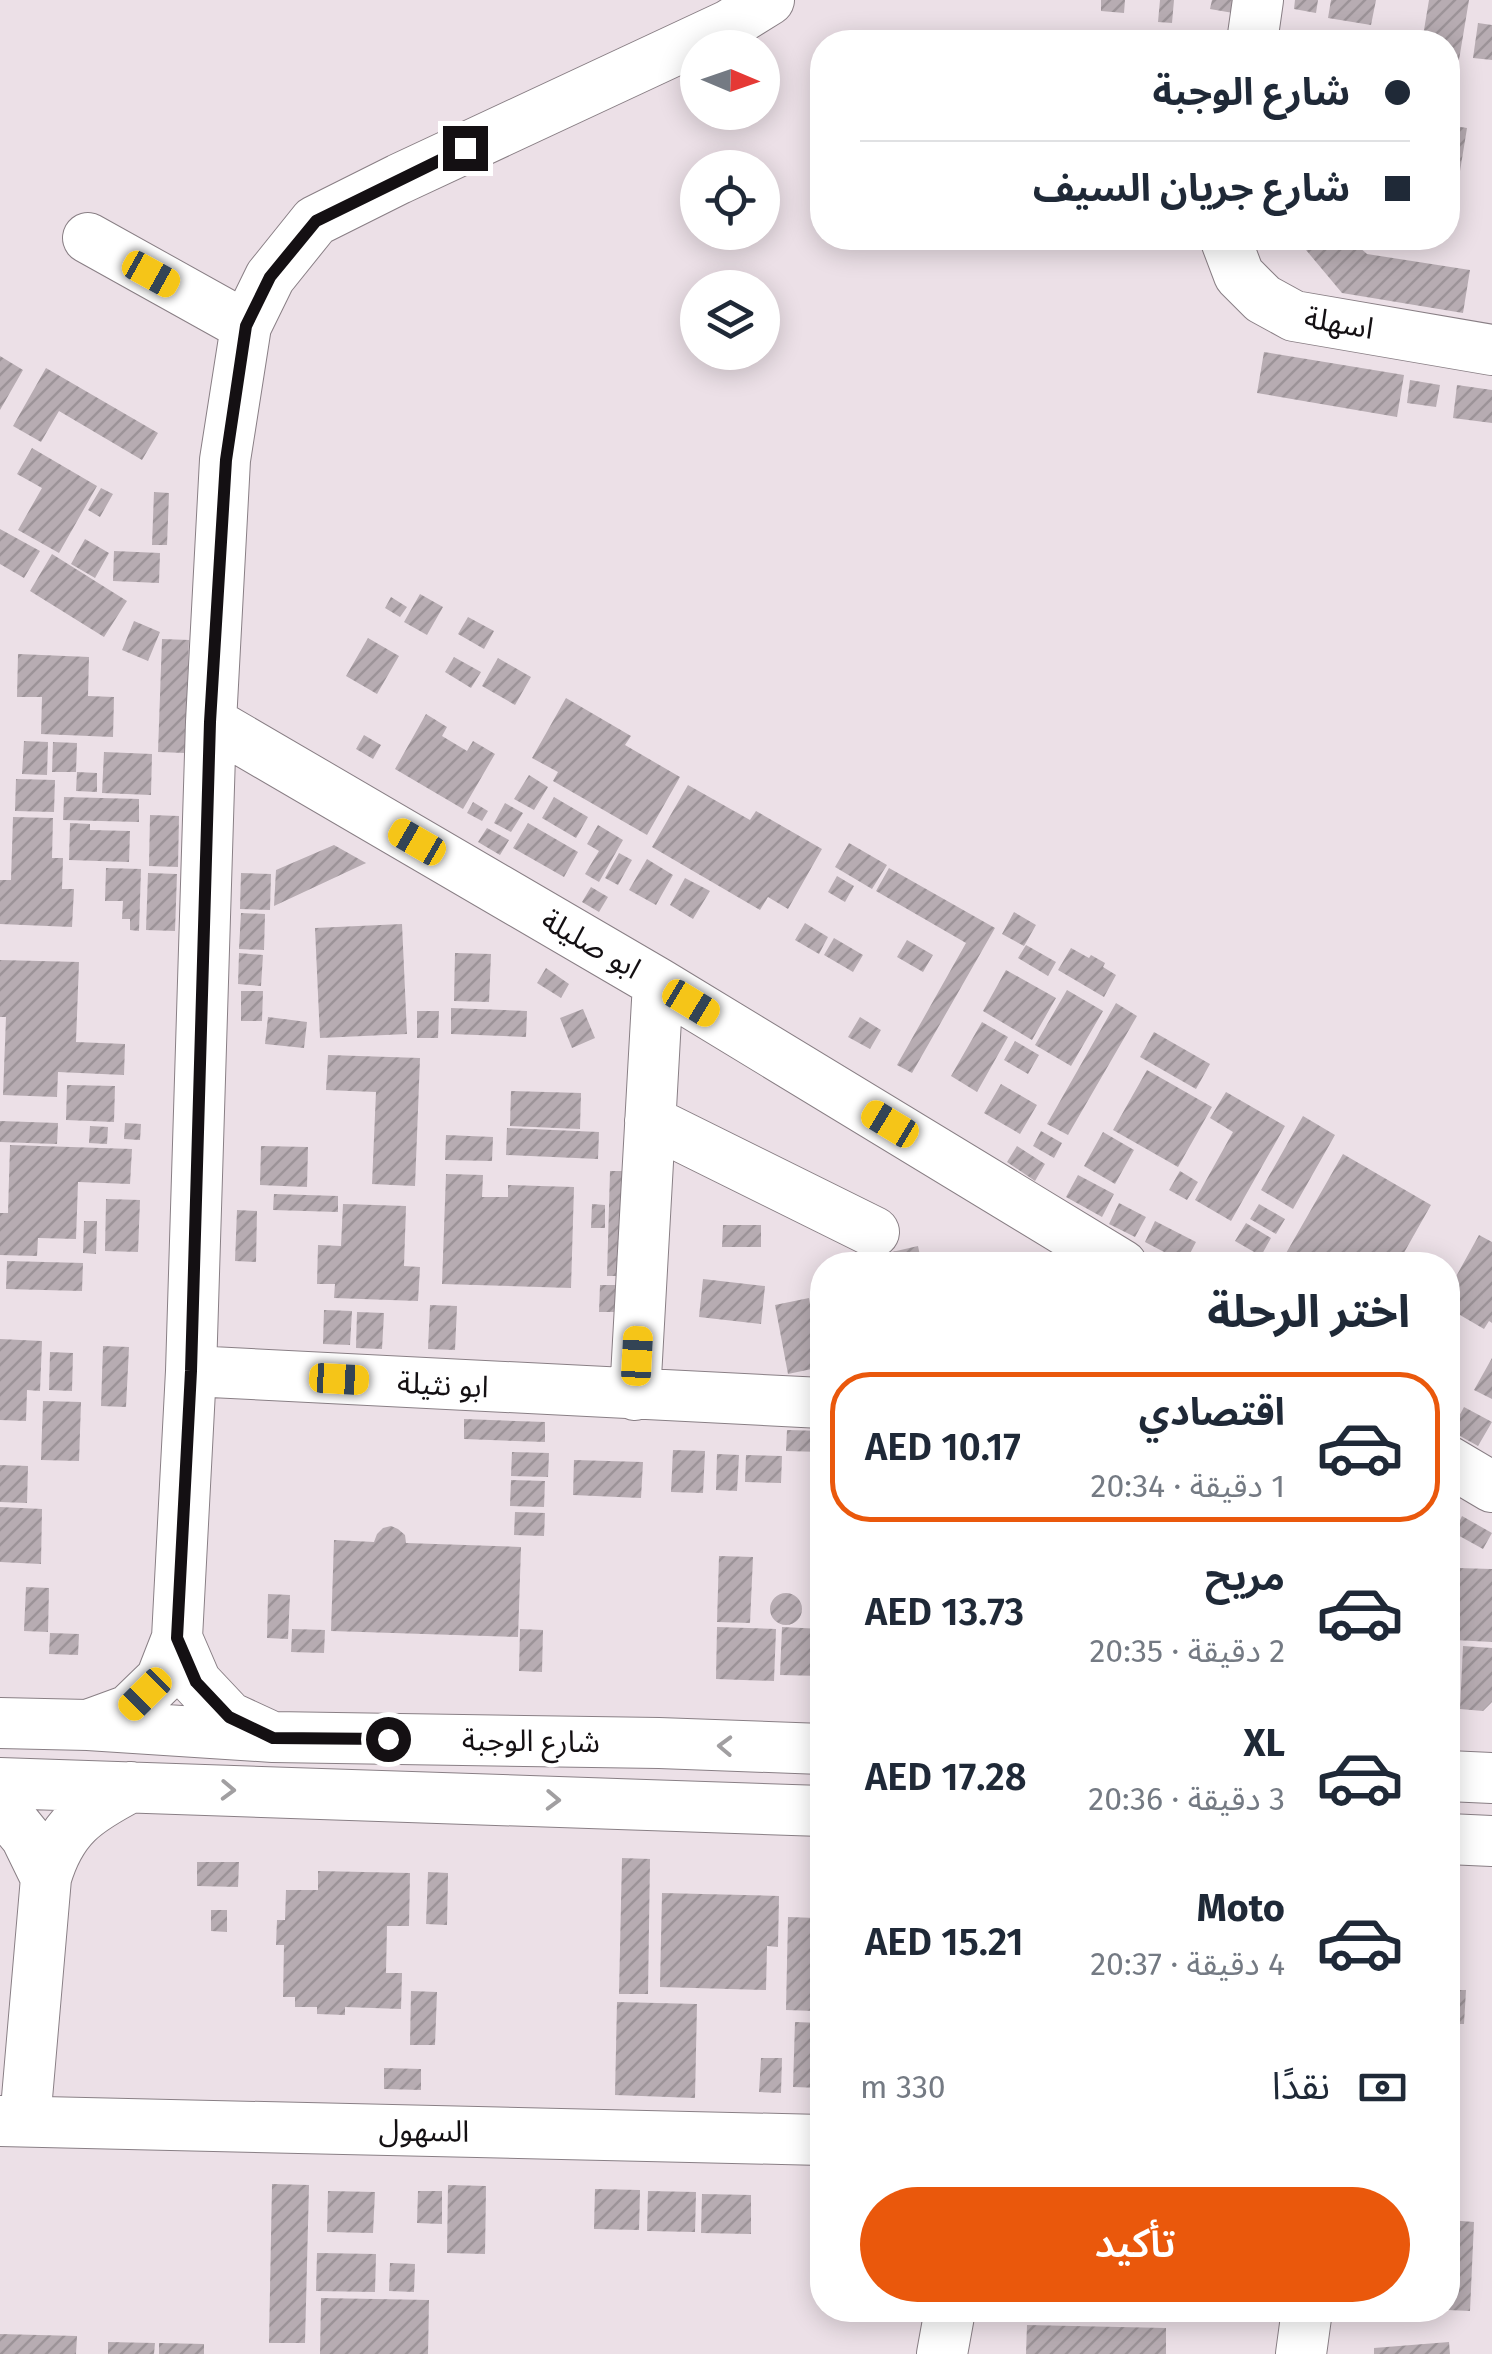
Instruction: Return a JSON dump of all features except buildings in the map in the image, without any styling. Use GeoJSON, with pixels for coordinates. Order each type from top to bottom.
{"type":"FeatureCollection","features":[{"type":"Feature","properties":{"kind":"street"},"geometry":{"type":"LineString","coordinates":[[88,1725],[129,1710],[161,1679],[177,1638],[191,1371],[210,722],[226,460],[246,326],[270,277],[316,221],[729,25],[769,0]]}},
{"type":"Feature","properties":{"kind":"street"},"geometry":{"type":"LineString","coordinates":[[1254,30],[1258,0]]}},
{"type":"Feature","properties":{"kind":"street"},"geometry":{"type":"LineString","coordinates":[[88,238],[246,326]]}},
{"type":"Feature","properties":{"kind":"street","name":"اسهلة"},"geometry":{"type":"LineString","coordinates":[[1230,250],[1239,275],[1263,299],[1294,316],[1492,350]]}},
{"type":"Feature","properties":{"kind":"street","name":"ابو صليلة"},"geometry":{"type":"LineString","coordinates":[[210,722],[658,983],[1101,1252]]}},
{"type":"Feature","properties":{"kind":"street"},"geometry":{"type":"LineString","coordinates":[[635,1396],[658,983]]}},
{"type":"Feature","properties":{"kind":"street"},"geometry":{"type":"LineString","coordinates":[[650,1121],[874,1232]]}},
{"type":"Feature","properties":{"kind":"street","name":"ابو نثيلة"},"geometry":{"type":"LineString","coordinates":[[191,1371],[810,1403]]}},
{"type":"Feature","properties":{"kind":"street"},"geometry":{"type":"LineString","coordinates":[[1460,1468],[1492,1488]]}},
{"type":"Feature","properties":{"kind":"street"},"geometry":{"type":"LineString","coordinates":[[177,1638],[196,1682],[229,1717],[273,1738]]}},
{"type":"Feature","properties":{"kind":"street","name":"شارع الوجبة"},"geometry":{"type":"LineString","coordinates":[[0,1723],[273,1738],[810,1749]]}},
{"type":"Feature","properties":{"kind":"street"},"geometry":{"type":"LineString","coordinates":[[1460,1777],[1492,1778]]}},
{"type":"Feature","properties":{"kind":"street","name":"شارع الوجبة"},"geometry":{"type":"LineString","coordinates":[[0,1782],[810,1811]]}},
{"type":"Feature","properties":{"kind":"street","name":"السهول"},"geometry":{"type":"LineString","coordinates":[[131,1787],[100,1803],[73,1824],[54,1852],[46,1878],[12,2121],[810,2140]]}},
{"type":"Feature","properties":{"kind":"street"},"geometry":{"type":"LineString","coordinates":[[0,1805],[26,1837],[46,1878]]}},
{"type":"Feature","properties":{"kind":"street"},"geometry":{"type":"LineString","coordinates":[[1460,1840],[1492,1841]]}},
{"type":"Feature","properties":{"kind":"street"},"geometry":{"type":"LineString","coordinates":[[942,2354],[948,2322]]}},
{"type":"Feature","properties":{"kind":"street"},"geometry":{"type":"LineString","coordinates":[[1302,2354],[1306,2322]]}},
{"type":"Feature","properties":{"kind":"route"},"geometry":{"type":"LineString","coordinates":[[388,1739],[273,1738],[229,1717],[196,1682],[177,1638],[191,1371],[210,722],[226,460],[246,326],[270,277],[316,221],[465,148]]}}]}
